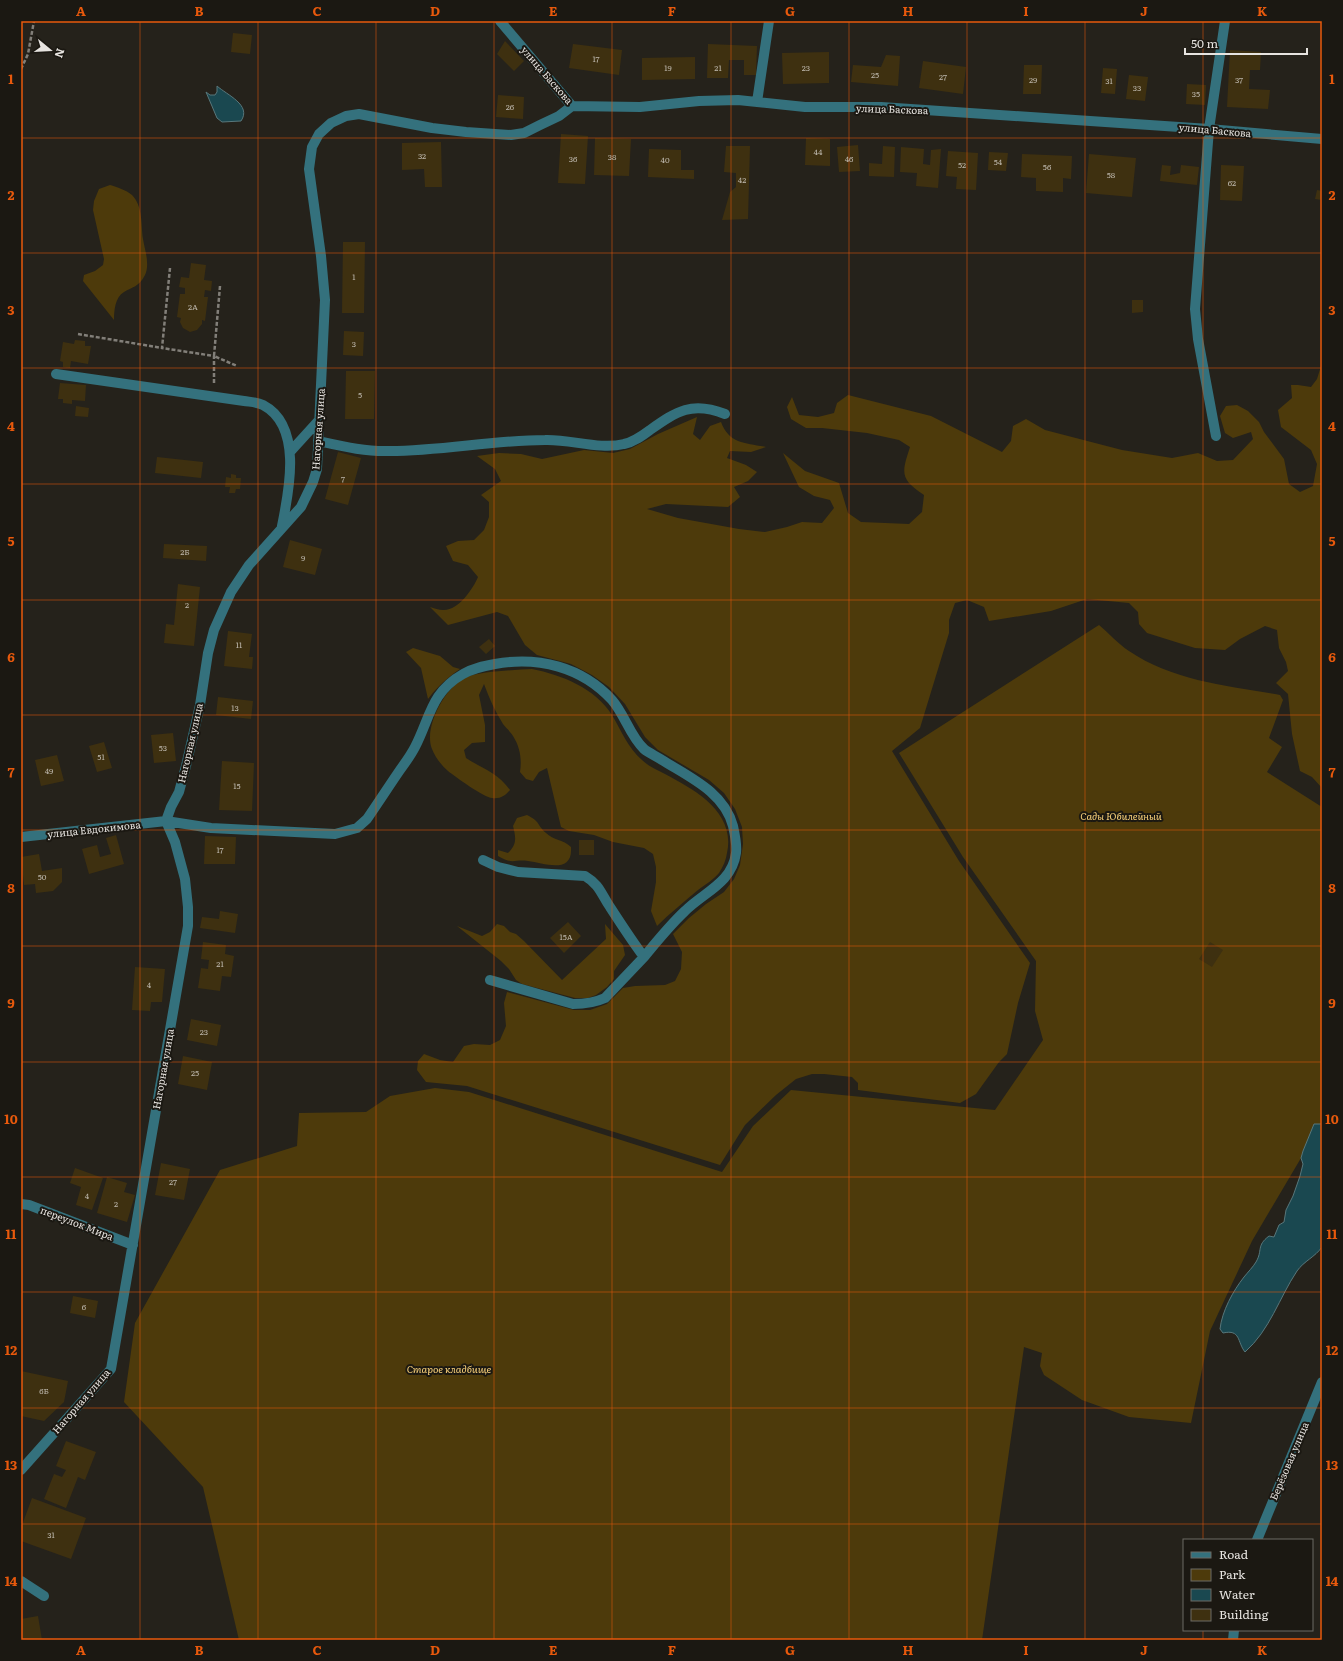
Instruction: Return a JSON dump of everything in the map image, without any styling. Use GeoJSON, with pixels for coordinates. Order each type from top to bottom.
{"type":"FeatureCollection","features":[{"type":"Feature","properties":{"kind":"street","name":"улица Баскова"},"geometry":{"type":"LineString","coordinates":[[500,21],[572,106],[640,107],[719,100],[805,107],[881,107],[1209,129],[1322,139]]}},
{"type":"Feature","properties":{"kind":"street"},"geometry":{"type":"LineString","coordinates":[[757,102],[769,21]]}},
{"type":"Feature","properties":{"kind":"street"},"geometry":{"type":"LineString","coordinates":[[1216,436],[1198,339],[1195,309],[1209,129],[1225,21]]}},
{"type":"Feature","properties":{"kind":"street","name":"Нагорная улица"},"geometry":{"type":"LineString","coordinates":[[21,1470],[111,1369],[188,926],[188,907],[185,879],[166,821],[179,792],[188,759],[200,705],[208,653],[214,630],[222,610],[249,565],[282,526],[301,507],[313,482],[317,469],[325,300],[310,169],[312,147],[319,134],[331,123],[346,116],[359,114],[432,128],[511,135],[524,133],[559,116],[572,106]]}},
{"type":"Feature","properties":{"kind":"street"},"geometry":{"type":"LineString","coordinates":[[56,374],[256,403],[267,408],[281,423],[290,452],[291,471],[288,499],[282,526]]}},
{"type":"Feature","properties":{"kind":"street"},"geometry":{"type":"LineString","coordinates":[[318,441],[389,452],[546,440],[623,445],[634,441],[684,409],[698,407],[725,414]]}},
{"type":"Feature","properties":{"kind":"street"},"geometry":{"type":"LineString","coordinates":[[290,452],[320,418]]}},
{"type":"Feature","properties":{"kind":"street","name":"улица Евдокимова"},"geometry":{"type":"LineString","coordinates":[[21,837],[166,821],[211,828],[335,834],[357,828],[367,819],[415,748],[437,696],[450,683],[462,674],[477,667],[511,660],[536,661],[558,666],[580,675],[611,700],[620,711],[631,731],[644,749],[710,791],[722,802],[730,818],[735,836],[736,853],[732,869],[723,880],[690,906],[674,921],[644,957],[605,998],[596,1002],[573,1004],[490,980]]}},
{"type":"Feature","properties":{"kind":"street"},"geometry":{"type":"LineString","coordinates":[[483,860],[498,867],[518,872],[585,876],[594,881],[607,903],[644,957]]}},
{"type":"Feature","properties":{"kind":"street","name":"переулок Мира"},"geometry":{"type":"LineString","coordinates":[[21,1204],[29,1205],[133,1245]]}},
{"type":"Feature","properties":{"kind":"street","name":"Берёзовая улица"},"geometry":{"type":"LineString","coordinates":[[1257,1539],[1322,1382]]}},
{"type":"Feature","properties":{"kind":"street"},"geometry":{"type":"LineString","coordinates":[[21,1581],[44,1596]]}},
{"type":"Feature","properties":{"kind":"path"},"geometry":{"type":"LineString","coordinates":[[21,69],[28,54],[34,21]]}},
{"type":"Feature","properties":{"kind":"path"},"geometry":{"type":"LineString","coordinates":[[162,348],[170,268]]}},
{"type":"Feature","properties":{"kind":"path"},"geometry":{"type":"LineString","coordinates":[[214,397],[214,356],[220,286]]}},
{"type":"Feature","properties":{"kind":"path"},"geometry":{"type":"LineString","coordinates":[[78,334],[214,356],[237,366]]}},
{"type":"Feature","properties":{"kind":"green space"},"geometry":{"type":"Polygon","coordinates":[[[110,185],[130,193],[136,199],[140,210],[147,262],[145,275],[140,282],[121,294],[119,297],[115,309],[114,320],[83,281],[84,275],[95,271],[103,265],[104,259],[93,210],[94,201],[99,189],[110,185]]]}},
{"type":"Feature","properties":{"kind":"green space"},"geometry":{"type":"Polygon","coordinates":[[[1322,363],[1322,788],[1312,777],[1300,771],[1292,734],[1288,694],[1276,683],[1288,671],[1286,662],[1279,648],[1277,630],[1265,626],[1240,639],[1225,650],[1195,648],[1147,633],[1139,624],[1138,612],[1129,603],[1087,599],[1051,611],[989,621],[984,607],[967,600],[955,603],[949,620],[949,633],[920,728],[892,751],[959,861],[1030,963],[1018,1003],[1007,1054],[999,1062],[976,1094],[960,1103],[858,1090],[858,1083],[852,1077],[812,1074],[796,1079],[776,1095],[745,1125],[720,1165],[467,1086],[426,1082],[417,1070],[418,1061],[424,1054],[440,1060],[453,1062],[464,1046],[474,1044],[490,1045],[500,1040],[506,1026],[504,1003],[507,992],[574,1010],[590,1010],[607,1004],[623,988],[665,985],[675,981],[681,969],[682,952],[673,934],[706,904],[724,892],[734,879],[740,865],[743,844],[742,827],[735,809],[724,793],[709,780],[658,750],[645,737],[625,704],[609,687],[592,675],[571,664],[537,655],[525,645],[508,616],[497,612],[448,625],[430,607],[443,610],[454,607],[469,593],[478,577],[468,565],[453,561],[446,546],[458,541],[474,540],[484,530],[489,517],[489,502],[481,495],[501,481],[495,469],[477,456],[499,453],[521,454],[542,459],[584,450],[613,453],[630,449],[658,434],[697,417],[693,434],[700,440],[710,426],[721,422],[724,429],[733,439],[766,447],[751,452],[730,451],[727,458],[746,465],[757,472],[748,481],[734,487],[740,497],[728,507],[666,504],[647,509],[678,518],[765,532],[802,522],[822,523],[834,508],[830,500],[814,496],[799,487],[783,453],[805,471],[839,483],[848,513],[861,522],[909,524],[922,512],[924,495],[906,479],[904,469],[910,447],[899,440],[867,433],[822,428],[806,428],[791,419],[787,407],[792,397],[799,415],[818,417],[834,413],[837,403],[848,395],[931,416],[1002,452],[1011,441],[1013,426],[1026,419],[1045,430],[1122,450],[1172,458],[1198,453],[1217,461],[1233,460],[1253,439],[1251,432],[1233,438],[1225,433],[1220,416],[1226,406],[1237,405],[1248,411],[1259,422],[1264,432],[1284,459],[1289,484],[1300,492],[1313,486],[1317,464],[1311,450],[1281,427],[1278,410],[1292,398],[1291,385],[1311,387],[1317,379],[1322,363]]]}},
{"type":"Feature","properties":{"kind":"green space","name":"Старое кладбище"},"geometry":{"type":"Polygon","coordinates":[[[1099,625],[1129,651],[1164,669],[1202,681],[1280,695],[1283,700],[1269,738],[1282,747],[1267,772],[1322,807],[1322,1122],[1303,1151],[1301,1158],[1252,1241],[1210,1331],[1191,1423],[1129,1417],[1082,1400],[1044,1375],[1040,1366],[1042,1353],[1024,1347],[982,1640],[239,1640],[203,1487],[124,1402],[135,1323],[220,1170],[297,1146],[299,1113],[366,1112],[390,1096],[435,1088],[469,1092],[722,1172],[753,1126],[791,1090],[995,1110],[1043,1040],[1035,1011],[1036,961],[963,857],[899,753],[1099,625]]]}},
{"type":"Feature","properties":{"kind":"green space"},"geometry":{"type":"Polygon","coordinates":[[[413,648],[440,656],[453,667],[460,669],[443,682],[428,699],[421,668],[406,652],[413,648]]]}},
{"type":"Feature","properties":{"kind":"green space"},"geometry":{"type":"Polygon","coordinates":[[[532,669],[566,679],[597,697],[612,715],[637,755],[650,766],[677,780],[700,795],[711,804],[719,814],[725,826],[728,838],[727,853],[719,873],[657,926],[651,911],[656,882],[656,867],[653,854],[644,848],[613,842],[594,835],[569,831],[561,827],[547,768],[539,772],[533,781],[526,779],[520,772],[521,758],[517,744],[512,734],[497,714],[484,684],[479,695],[485,725],[485,742],[472,743],[464,750],[466,758],[495,775],[510,790],[497,798],[488,797],[463,782],[443,767],[433,752],[430,740],[434,719],[444,698],[458,682],[466,677],[481,673],[532,669]]]}},
{"type":"Feature","properties":{"kind":"green space"},"geometry":{"type":"Polygon","coordinates":[[[527,815],[537,821],[543,830],[549,835],[571,847],[570,856],[567,861],[562,864],[549,865],[528,861],[510,861],[498,856],[498,850],[508,853],[511,850],[515,841],[513,826],[517,818],[527,815]]]}},
{"type":"Feature","properties":{"kind":"green space"},"geometry":{"type":"Polygon","coordinates":[[[497,924],[504,926],[510,932],[516,934],[562,980],[606,939],[605,924],[623,945],[625,955],[614,971],[614,979],[607,987],[596,995],[588,998],[575,998],[522,984],[516,980],[509,969],[501,961],[457,926],[482,936],[490,932],[497,924]]]}},
{"type":"Feature","properties":{"kind":"water"},"geometry":{"type":"Polygon","coordinates":[[[217,86],[241,105],[244,115],[241,121],[222,122],[217,118],[206,92],[210,95],[215,95],[217,92],[217,86]]]}},
{"type":"Feature","properties":{"kind":"water"},"geometry":{"type":"Polygon","coordinates":[[[1322,1122],[1322,1247],[1297,1271],[1268,1324],[1254,1343],[1245,1352],[1236,1335],[1229,1332],[1223,1333],[1220,1329],[1223,1315],[1236,1288],[1256,1262],[1262,1243],[1269,1236],[1274,1237],[1279,1225],[1284,1222],[1286,1210],[1300,1176],[1303,1164],[1301,1158],[1303,1151],[1314,1124],[1321,1124],[1322,1122]]]}},
{"type":"Feature","properties":{"kind":"building"},"geometry":{"type":"Polygon","coordinates":[[[233,33],[252,35],[250,54],[231,52],[233,33]]]}},
{"type":"Feature","properties":{"kind":"building"},"geometry":{"type":"Polygon","coordinates":[[[505,41],[524,61],[514,71],[497,54],[505,41]]]}},
{"type":"Feature","properties":{"kind":"building"},"geometry":{"type":"Polygon","coordinates":[[[573,44],[622,50],[619,75],[569,68],[573,44]]]}},
{"type":"Feature","properties":{"kind":"building"},"geometry":{"type":"Polygon","coordinates":[[[708,44],[757,46],[756,75],[744,75],[744,60],[729,60],[728,78],[707,78],[708,44]]]}},
{"type":"Feature","properties":{"kind":"building"},"geometry":{"type":"Polygon","coordinates":[[[1230,50],[1261,52],[1260,70],[1250,70],[1249,89],[1270,90],[1268,109],[1227,107],[1230,50]]]}},
{"type":"Feature","properties":{"kind":"building"},"geometry":{"type":"Polygon","coordinates":[[[829,52],[829,83],[783,84],[782,53],[829,52]]]}},
{"type":"Feature","properties":{"kind":"building"},"geometry":{"type":"Polygon","coordinates":[[[886,55],[900,56],[898,86],[851,82],[853,65],[881,67],[886,55]]]}},
{"type":"Feature","properties":{"kind":"building"},"geometry":{"type":"Polygon","coordinates":[[[695,57],[695,79],[642,80],[642,58],[695,57]]]}},
{"type":"Feature","properties":{"kind":"building"},"geometry":{"type":"Polygon","coordinates":[[[923,61],[966,67],[963,94],[919,88],[923,61]]]}},
{"type":"Feature","properties":{"kind":"building"},"geometry":{"type":"Polygon","coordinates":[[[1024,65],[1042,65],[1041,94],[1023,94],[1024,65]]]}},
{"type":"Feature","properties":{"kind":"building"},"geometry":{"type":"Polygon","coordinates":[[[1103,68],[1117,69],[1115,94],[1101,93],[1103,68]]]}},
{"type":"Feature","properties":{"kind":"building"},"geometry":{"type":"Polygon","coordinates":[[[1129,75],[1148,77],[1145,101],[1126,99],[1129,75]]]}},
{"type":"Feature","properties":{"kind":"building"},"geometry":{"type":"Polygon","coordinates":[[[1187,84],[1206,85],[1205,105],[1186,104],[1187,84]]]}},
{"type":"Feature","properties":{"kind":"building"},"geometry":{"type":"Polygon","coordinates":[[[498,95],[524,97],[523,119],[496,117],[498,95]]]}},
{"type":"Feature","properties":{"kind":"building"},"geometry":{"type":"Polygon","coordinates":[[[561,134],[588,136],[585,184],[558,183],[561,134]]]}},
{"type":"Feature","properties":{"kind":"building"},"geometry":{"type":"Polygon","coordinates":[[[595,138],[631,139],[629,176],[594,175],[595,138]]]}},
{"type":"Feature","properties":{"kind":"building"},"geometry":{"type":"Polygon","coordinates":[[[806,138],[830,139],[830,166],[805,165],[806,138]]]}},
{"type":"Feature","properties":{"kind":"building"},"geometry":{"type":"Polygon","coordinates":[[[441,142],[442,187],[425,187],[424,169],[402,170],[402,143],[441,142]]]}},
{"type":"Feature","properties":{"kind":"building"},"geometry":{"type":"Polygon","coordinates":[[[858,145],[860,171],[839,172],[837,147],[858,145]]]}},
{"type":"Feature","properties":{"kind":"building"},"geometry":{"type":"Polygon","coordinates":[[[726,146],[750,146],[748,219],[722,220],[730,192],[736,187],[736,173],[724,172],[726,146]]]}},
{"type":"Feature","properties":{"kind":"building"},"geometry":{"type":"Polygon","coordinates":[[[883,146],[895,147],[894,177],[869,176],[869,163],[882,164],[883,146]]]}},
{"type":"Feature","properties":{"kind":"building"},"geometry":{"type":"Polygon","coordinates":[[[901,147],[924,149],[923,164],[930,165],[931,150],[941,149],[938,188],[916,186],[917,173],[900,172],[901,147]]]}},
{"type":"Feature","properties":{"kind":"building"},"geometry":{"type":"Polygon","coordinates":[[[649,149],[681,150],[681,170],[694,170],[694,179],[648,177],[649,149]]]}},
{"type":"Feature","properties":{"kind":"building"},"geometry":{"type":"Polygon","coordinates":[[[948,151],[978,153],[976,190],[956,189],[957,177],[946,176],[948,151]]]}},
{"type":"Feature","properties":{"kind":"building"},"geometry":{"type":"Polygon","coordinates":[[[989,152],[1008,153],[1006,171],[988,170],[989,152]]]}},
{"type":"Feature","properties":{"kind":"building"},"geometry":{"type":"Polygon","coordinates":[[[1022,154],[1072,156],[1071,179],[1063,178],[1063,192],[1036,191],[1036,178],[1021,177],[1022,154]]]}},
{"type":"Feature","properties":{"kind":"building"},"geometry":{"type":"Polygon","coordinates":[[[1089,154],[1136,158],[1132,197],[1086,193],[1089,154]]]}},
{"type":"Feature","properties":{"kind":"building"},"geometry":{"type":"Polygon","coordinates":[[[1162,165],[1171,166],[1170,175],[1180,173],[1181,165],[1199,167],[1197,185],[1160,181],[1162,165]]]}},
{"type":"Feature","properties":{"kind":"building"},"geometry":{"type":"Polygon","coordinates":[[[1221,165],[1244,166],[1242,201],[1220,200],[1221,165]]]}},
{"type":"Feature","properties":{"kind":"building"},"geometry":{"type":"Polygon","coordinates":[[[1317,190],[1322,191],[1322,200],[1315,199],[1317,190]]]}},
{"type":"Feature","properties":{"kind":"building"},"geometry":{"type":"Polygon","coordinates":[[[343,242],[365,242],[364,313],[342,313],[343,242]]]}},
{"type":"Feature","properties":{"kind":"building"},"geometry":{"type":"Polygon","coordinates":[[[191,263],[206,265],[204,280],[212,281],[211,291],[205,290],[204,297],[208,297],[205,321],[202,320],[202,324],[197,330],[190,332],[183,328],[180,322],[181,318],[177,317],[180,294],[185,294],[185,288],[179,287],[181,277],[189,278],[191,263]]]}},
{"type":"Feature","properties":{"kind":"building"},"geometry":{"type":"Polygon","coordinates":[[[1132,300],[1143,300],[1143,312],[1132,313],[1132,300]]]}},
{"type":"Feature","properties":{"kind":"building"},"geometry":{"type":"Polygon","coordinates":[[[344,331],[364,332],[363,356],[343,355],[344,331]]]}},
{"type":"Feature","properties":{"kind":"building"},"geometry":{"type":"Polygon","coordinates":[[[75,340],[85,341],[85,346],[91,346],[88,364],[71,361],[70,368],[63,367],[63,362],[60,361],[63,342],[74,344],[75,340]]]}},
{"type":"Feature","properties":{"kind":"building"},"geometry":{"type":"Polygon","coordinates":[[[346,371],[375,371],[374,419],[345,419],[346,371]]]}},
{"type":"Feature","properties":{"kind":"building"},"geometry":{"type":"Polygon","coordinates":[[[60,383],[86,385],[85,401],[72,400],[72,404],[63,403],[63,399],[58,399],[60,383]]]}},
{"type":"Feature","properties":{"kind":"building"},"geometry":{"type":"Polygon","coordinates":[[[76,406],[89,408],[88,417],[75,416],[76,406]]]}},
{"type":"Feature","properties":{"kind":"building"},"geometry":{"type":"Polygon","coordinates":[[[338,452],[361,458],[348,505],[325,499],[338,452]]]}},
{"type":"Feature","properties":{"kind":"building"},"geometry":{"type":"Polygon","coordinates":[[[157,457],[203,462],[201,478],[155,473],[157,457]]]}},
{"type":"Feature","properties":{"kind":"building"},"geometry":{"type":"Polygon","coordinates":[[[231,474],[236,475],[236,478],[241,478],[240,489],[236,489],[235,493],[229,493],[230,487],[225,487],[226,477],[231,478],[231,474]]]}},
{"type":"Feature","properties":{"kind":"building"},"geometry":{"type":"Polygon","coordinates":[[[290,540],[322,549],[315,575],[283,567],[290,540]]]}},
{"type":"Feature","properties":{"kind":"building"},"geometry":{"type":"Polygon","coordinates":[[[164,544],[207,546],[206,561],[163,558],[164,544]]]}},
{"type":"Feature","properties":{"kind":"building"},"geometry":{"type":"Polygon","coordinates":[[[178,584],[200,587],[194,646],[164,643],[166,624],[174,625],[178,584]]]}},
{"type":"Feature","properties":{"kind":"building"},"geometry":{"type":"Polygon","coordinates":[[[228,631],[252,634],[249,657],[253,657],[252,669],[224,666],[228,631]]]}},
{"type":"Feature","properties":{"kind":"building"},"geometry":{"type":"Polygon","coordinates":[[[489,639],[495,646],[486,654],[479,647],[489,639]]]}},
{"type":"Feature","properties":{"kind":"building"},"geometry":{"type":"Polygon","coordinates":[[[218,697],[253,701],[251,719],[216,715],[218,697]]]}},
{"type":"Feature","properties":{"kind":"building"},"geometry":{"type":"Polygon","coordinates":[[[173,733],[176,761],[154,763],[151,735],[173,733]]]}},
{"type":"Feature","properties":{"kind":"building"},"geometry":{"type":"Polygon","coordinates":[[[104,742],[112,768],[97,772],[89,746],[104,742]]]}},
{"type":"Feature","properties":{"kind":"building"},"geometry":{"type":"Polygon","coordinates":[[[57,755],[64,781],[41,786],[35,760],[57,755]]]}},
{"type":"Feature","properties":{"kind":"building"},"geometry":{"type":"Polygon","coordinates":[[[222,761],[254,763],[252,811],[219,810],[222,761]]]}},
{"type":"Feature","properties":{"kind":"building"},"geometry":{"type":"Polygon","coordinates":[[[116,835],[124,864],[89,874],[82,849],[97,845],[100,857],[111,854],[106,838],[116,835]]]}},
{"type":"Feature","properties":{"kind":"building"},"geometry":{"type":"Polygon","coordinates":[[[205,836],[236,837],[235,864],[204,864],[205,836]]]}},
{"type":"Feature","properties":{"kind":"building"},"geometry":{"type":"Polygon","coordinates":[[[579,840],[594,840],[594,855],[579,855],[579,840]]]}},
{"type":"Feature","properties":{"kind":"building"},"geometry":{"type":"Polygon","coordinates":[[[39,854],[42,871],[62,868],[62,882],[53,891],[36,893],[35,884],[24,885],[21,857],[39,854]]]}},
{"type":"Feature","properties":{"kind":"building"},"geometry":{"type":"Polygon","coordinates":[[[220,911],[238,914],[235,933],[200,928],[202,917],[219,919],[220,911]]]}},
{"type":"Feature","properties":{"kind":"building"},"geometry":{"type":"Polygon","coordinates":[[[568,922],[581,936],[564,953],[550,938],[568,922]]]}},
{"type":"Feature","properties":{"kind":"building"},"geometry":{"type":"Polygon","coordinates":[[[203,942],[226,945],[225,954],[234,956],[231,977],[222,976],[220,991],[198,988],[201,968],[208,969],[209,960],[201,959],[203,942]]]}},
{"type":"Feature","properties":{"kind":"building"},"geometry":{"type":"Polygon","coordinates":[[[1210,942],[1223,950],[1212,967],[1199,959],[1210,942]]]}},
{"type":"Feature","properties":{"kind":"building"},"geometry":{"type":"Polygon","coordinates":[[[135,967],[165,969],[162,1002],[151,1002],[150,1011],[132,1010],[135,967]]]}},
{"type":"Feature","properties":{"kind":"building"},"geometry":{"type":"Polygon","coordinates":[[[191,1019],[221,1025],[217,1046],[187,1040],[191,1019]]]}},
{"type":"Feature","properties":{"kind":"building"},"geometry":{"type":"Polygon","coordinates":[[[183,1056],[212,1062],[207,1090],[178,1084],[183,1056]]]}},
{"type":"Feature","properties":{"kind":"building"},"geometry":{"type":"Polygon","coordinates":[[[161,1163],[190,1169],[184,1200],[155,1195],[161,1163]]]}},
{"type":"Feature","properties":{"kind":"building"},"geometry":{"type":"Polygon","coordinates":[[[75,1168],[103,1178],[92,1210],[76,1205],[81,1187],[70,1183],[75,1168]]]}},
{"type":"Feature","properties":{"kind":"building"},"geometry":{"type":"Polygon","coordinates":[[[107,1177],[127,1183],[124,1192],[135,1195],[127,1222],[97,1213],[107,1177]]]}},
{"type":"Feature","properties":{"kind":"building"},"geometry":{"type":"Polygon","coordinates":[[[73,1296],[98,1301],[95,1318],[70,1313],[73,1296]]]}},
{"type":"Feature","properties":{"kind":"building"},"geometry":{"type":"Polygon","coordinates":[[[21,1371],[68,1381],[64,1402],[44,1421],[21,1416],[21,1371]]]}},
{"type":"Feature","properties":{"kind":"building"},"geometry":{"type":"Polygon","coordinates":[[[66,1441],[96,1452],[85,1480],[78,1477],[66,1508],[44,1499],[54,1474],[62,1477],[66,1470],[56,1466],[66,1441]]]}},
{"type":"Feature","properties":{"kind":"building"},"geometry":{"type":"Polygon","coordinates":[[[32,1498],[86,1518],[71,1559],[21,1541],[21,1528],[32,1498]]]}},
{"type":"Feature","properties":{"kind":"building"},"geometry":{"type":"Polygon","coordinates":[[[38,1616],[42,1640],[21,1640],[21,1619],[38,1616]]]}},
{"type":"Feature","properties":{"kind":"park label","name":"Сады Юбилейный"},"geometry":{"type":"Point","coordinates":[1121,816]}}]}
